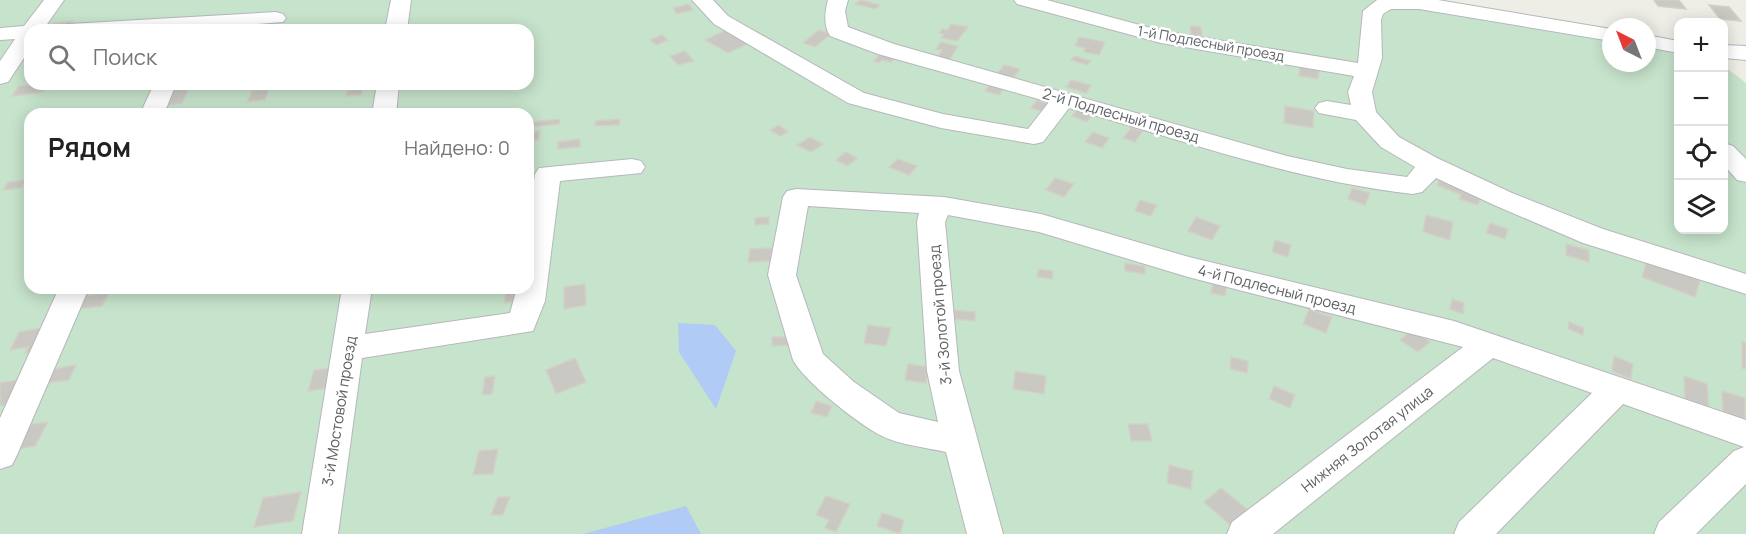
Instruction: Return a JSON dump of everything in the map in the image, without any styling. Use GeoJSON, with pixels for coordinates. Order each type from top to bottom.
{"type":"FeatureCollection","features":[{"type":"Feature","properties":{"kind":"street"},"geometry":{"type":"LineString","coordinates":[[37,24],[54,0]]}},
{"type":"Feature","properties":{"kind":"street"},"geometry":{"type":"LineString","coordinates":[[191,24],[203,0]]}},
{"type":"Feature","properties":{"kind":"street"},"geometry":{"type":"LineString","coordinates":[[397,24],[401,0]]}},
{"type":"Feature","properties":{"kind":"street"},"geometry":{"type":"LineString","coordinates":[[702,0],[721,20],[831,85],[875,104],[941,121],[1034,137],[1064,98]]}},
{"type":"Feature","properties":{"kind":"street","name":"2-й Подлесный проезд"},"geometry":{"type":"LineString","coordinates":[[838,0],[835,11],[837,31],[886,49],[1318,171],[1373,182],[1413,186],[1426,173],[1428,164]]}},
{"type":"Feature","properties":{"kind":"street","name":"1-й Подлесный проезд"},"geometry":{"type":"LineString","coordinates":[[1024,0],[1161,37],[1366,71]]}},
{"type":"Feature","properties":{"kind":"street"},"geometry":{"type":"LineString","coordinates":[[1602,33],[1417,2],[1387,3],[1373,11],[1371,20],[1371,58],[1360,92],[1364,114],[1390,142],[1428,164],[1503,199],[1593,236],[1746,284]]}},
{"type":"Feature","properties":{"kind":"street"},"geometry":{"type":"LineString","coordinates":[[203,24],[276,18]]}},
{"type":"Feature","properties":{"kind":"street"},"geometry":{"type":"LineString","coordinates":[[0,34],[24,32]]}},
{"type":"Feature","properties":{"kind":"street"},"geometry":{"type":"LineString","coordinates":[[0,77],[24,42]]}},
{"type":"Feature","properties":{"kind":"street"},"geometry":{"type":"LineString","coordinates":[[1656,43],[1674,46]]}},
{"type":"Feature","properties":{"kind":"street"},"geometry":{"type":"LineString","coordinates":[[1728,52],[1746,53]]}},
{"type":"Feature","properties":{"kind":"street"},"geometry":{"type":"LineString","coordinates":[[155,108],[162,90]]}},
{"type":"Feature","properties":{"kind":"street"},"geometry":{"type":"LineString","coordinates":[[385,108],[387,90]]}},
{"type":"Feature","properties":{"kind":"street"},"geometry":{"type":"LineString","coordinates":[[1327,108],[1364,114]]}},
{"type":"Feature","properties":{"kind":"street"},"geometry":{"type":"LineString","coordinates":[[1728,155],[1746,174]]}},
{"type":"Feature","properties":{"kind":"street"},"geometry":{"type":"LineString","coordinates":[[534,273],[548,174],[632,166]]}},
{"type":"Feature","properties":{"kind":"street","name":"4-й Подлесный проезд"},"geometry":{"type":"LineString","coordinates":[[959,441],[890,425],[843,391],[809,360],[782,275],[796,197],[944,206],[1041,223],[1188,267],[1454,332],[1746,434]]}},
{"type":"Feature","properties":{"kind":"street","name":"3-й Золотой проезд"},"geometry":{"type":"LineString","coordinates":[[944,206],[933,212],[933,245],[943,371],[959,441],[985,534]]}},
{"type":"Feature","properties":{"kind":"street"},"geometry":{"type":"LineString","coordinates":[[0,455],[71,294]]}},
{"type":"Feature","properties":{"kind":"street","name":"3-й Мостовой проезд"},"geometry":{"type":"LineString","coordinates":[[320,534],[356,294]]}},
{"type":"Feature","properties":{"kind":"street"},"geometry":{"type":"LineString","coordinates":[[348,348],[522,323],[531,294]]}},
{"type":"Feature","properties":{"kind":"street","name":"Нижняя Золотая улица"},"geometry":{"type":"LineString","coordinates":[[1245,534],[1489,344]]}},
{"type":"Feature","properties":{"kind":"street"},"geometry":{"type":"LineString","coordinates":[[1472,534],[1618,388]]}},
{"type":"Feature","properties":{"kind":"street"},"geometry":{"type":"LineString","coordinates":[[1672,534],[1746,460]]}},
{"type":"Feature","properties":{"kind":"green space"},"geometry":{"type":"Polygon","coordinates":[[[0,0],[1413,0],[1602,35],[1602,72],[1656,72],[1656,46],[1674,49],[1674,234],[1728,234],[1728,69],[1746,83],[1746,534],[0,534],[0,0]]]}},
{"type":"Feature","properties":{"kind":"water"},"geometry":{"type":"Polygon","coordinates":[[[678,323],[715,325],[736,351],[716,409],[679,352],[678,323]]]}},
{"type":"Feature","properties":{"kind":"water"},"geometry":{"type":"Polygon","coordinates":[[[686,506],[701,534],[583,534],[686,506]]]}},
{"type":"Feature","properties":{"kind":"building"},"geometry":{"type":"Polygon","coordinates":[[[861,0],[880,5],[875,9],[855,4],[861,0]]]}},
{"type":"Feature","properties":{"kind":"building"},"geometry":{"type":"Polygon","coordinates":[[[1654,0],[1679,0],[1686,9],[1658,6],[1654,0]]]}},
{"type":"Feature","properties":{"kind":"building"},"geometry":{"type":"Polygon","coordinates":[[[689,4],[693,10],[677,14],[673,8],[689,4]]]}},
{"type":"Feature","properties":{"kind":"building"},"geometry":{"type":"Polygon","coordinates":[[[1709,5],[1729,7],[1741,21],[1728,18],[1719,18],[1709,5]]]}},
{"type":"Feature","properties":{"kind":"building"},"geometry":{"type":"Polygon","coordinates":[[[73,21],[71,24],[54,23],[73,21]]]}},
{"type":"Feature","properties":{"kind":"building"},"geometry":{"type":"Polygon","coordinates":[[[951,24],[968,27],[957,41],[941,38],[944,34],[939,33],[943,29],[947,30],[951,24]]]}},
{"type":"Feature","properties":{"kind":"building"},"geometry":{"type":"Polygon","coordinates":[[[1190,26],[1201,27],[1202,36],[1191,35],[1190,26]]]}},
{"type":"Feature","properties":{"kind":"building"},"geometry":{"type":"Polygon","coordinates":[[[728,29],[752,42],[728,53],[705,40],[728,29]]]}},
{"type":"Feature","properties":{"kind":"building"},"geometry":{"type":"Polygon","coordinates":[[[819,30],[831,34],[815,47],[803,43],[819,30]]]}},
{"type":"Feature","properties":{"kind":"building"},"geometry":{"type":"Polygon","coordinates":[[[662,35],[668,40],[657,45],[650,40],[662,35]]]}},
{"type":"Feature","properties":{"kind":"building"},"geometry":{"type":"Polygon","coordinates":[[[1079,37],[1105,42],[1099,55],[1084,52],[1085,48],[1075,46],[1079,37]]]}},
{"type":"Feature","properties":{"kind":"building"},"geometry":{"type":"Polygon","coordinates":[[[941,42],[958,46],[949,61],[937,58],[942,50],[936,49],[941,42]]]}},
{"type":"Feature","properties":{"kind":"building"},"geometry":{"type":"Polygon","coordinates":[[[685,51],[694,61],[678,65],[670,56],[685,51]]]}},
{"type":"Feature","properties":{"kind":"building"},"geometry":{"type":"Polygon","coordinates":[[[884,51],[899,55],[891,62],[873,61],[884,51]]]}},
{"type":"Feature","properties":{"kind":"building"},"geometry":{"type":"Polygon","coordinates":[[[1075,56],[1091,61],[1087,65],[1071,60],[1075,56]]]}},
{"type":"Feature","properties":{"kind":"building"},"geometry":{"type":"Polygon","coordinates":[[[1004,65],[1020,69],[1013,78],[997,74],[1004,65]]]}},
{"type":"Feature","properties":{"kind":"building"},"geometry":{"type":"Polygon","coordinates":[[[1300,67],[1319,70],[1318,79],[1299,76],[1300,67]]]}},
{"type":"Feature","properties":{"kind":"building"},"geometry":{"type":"Polygon","coordinates":[[[1071,80],[1091,85],[1086,93],[1066,87],[1071,80]]]}},
{"type":"Feature","properties":{"kind":"building"},"geometry":{"type":"Polygon","coordinates":[[[991,83],[1005,87],[999,95],[985,91],[991,83]]]}},
{"type":"Feature","properties":{"kind":"building"},"geometry":{"type":"Polygon","coordinates":[[[19,86],[24,86],[24,90],[44,90],[12,96],[19,86]]]}},
{"type":"Feature","properties":{"kind":"building"},"geometry":{"type":"Polygon","coordinates":[[[169,90],[188,90],[182,103],[161,106],[169,90]]]}},
{"type":"Feature","properties":{"kind":"building"},"geometry":{"type":"Polygon","coordinates":[[[269,90],[265,100],[247,102],[252,91],[269,90]]]}},
{"type":"Feature","properties":{"kind":"building"},"geometry":{"type":"Polygon","coordinates":[[[348,90],[363,90],[361,95],[346,96],[348,90]]]}},
{"type":"Feature","properties":{"kind":"building"},"geometry":{"type":"Polygon","coordinates":[[[1037,100],[1053,105],[1047,113],[1031,108],[1037,100]]]}},
{"type":"Feature","properties":{"kind":"building"},"geometry":{"type":"Polygon","coordinates":[[[1285,106],[1314,111],[1313,128],[1284,123],[1285,106]]]}},
{"type":"Feature","properties":{"kind":"building"},"geometry":{"type":"Polygon","coordinates":[[[1079,108],[1094,114],[1087,122],[1072,116],[1079,108]]]}},
{"type":"Feature","properties":{"kind":"building"},"geometry":{"type":"Polygon","coordinates":[[[560,119],[559,124],[534,127],[534,122],[560,119]]]}},
{"type":"Feature","properties":{"kind":"building"},"geometry":{"type":"Polygon","coordinates":[[[620,119],[619,125],[595,126],[596,121],[620,119]]]}},
{"type":"Feature","properties":{"kind":"building"},"geometry":{"type":"Polygon","coordinates":[[[779,125],[788,132],[780,136],[770,130],[779,125]]]}},
{"type":"Feature","properties":{"kind":"building"},"geometry":{"type":"Polygon","coordinates":[[[1131,128],[1143,131],[1135,142],[1123,138],[1131,128]]]}},
{"type":"Feature","properties":{"kind":"building"},"geometry":{"type":"Polygon","coordinates":[[[540,131],[539,140],[534,140],[534,132],[540,131]]]}},
{"type":"Feature","properties":{"kind":"building"},"geometry":{"type":"Polygon","coordinates":[[[1093,132],[1109,138],[1102,148],[1085,142],[1093,132]]]}},
{"type":"Feature","properties":{"kind":"building"},"geometry":{"type":"Polygon","coordinates":[[[810,137],[823,144],[811,152],[797,145],[810,137]]]}},
{"type":"Feature","properties":{"kind":"building"},"geometry":{"type":"Polygon","coordinates":[[[580,139],[580,147],[558,149],[558,142],[580,139]]]}},
{"type":"Feature","properties":{"kind":"building"},"geometry":{"type":"Polygon","coordinates":[[[846,152],[857,158],[847,166],[836,160],[846,152]]]}},
{"type":"Feature","properties":{"kind":"building"},"geometry":{"type":"Polygon","coordinates":[[[898,159],[917,166],[909,175],[889,167],[898,159]]]}},
{"type":"Feature","properties":{"kind":"building"},"geometry":{"type":"Polygon","coordinates":[[[1055,178],[1074,184],[1064,197],[1046,190],[1055,178]]]}},
{"type":"Feature","properties":{"kind":"building"},"geometry":{"type":"Polygon","coordinates":[[[24,180],[21,188],[3,190],[8,182],[24,180]]]}},
{"type":"Feature","properties":{"kind":"building"},"geometry":{"type":"Polygon","coordinates":[[[1439,181],[1481,196],[1478,205],[1459,199],[1461,195],[1437,185],[1439,181]]]}},
{"type":"Feature","properties":{"kind":"building"},"geometry":{"type":"Polygon","coordinates":[[[1352,188],[1370,193],[1365,205],[1348,199],[1352,188]]]}},
{"type":"Feature","properties":{"kind":"building"},"geometry":{"type":"Polygon","coordinates":[[[1140,200],[1157,205],[1151,216],[1135,211],[1140,200]]]}},
{"type":"Feature","properties":{"kind":"building"},"geometry":{"type":"Polygon","coordinates":[[[1426,215],[1453,222],[1450,240],[1423,232],[1426,215]]]}},
{"type":"Feature","properties":{"kind":"building"},"geometry":{"type":"Polygon","coordinates":[[[769,217],[769,224],[755,225],[755,218],[769,217]]]}},
{"type":"Feature","properties":{"kind":"building"},"geometry":{"type":"Polygon","coordinates":[[[1196,217],[1220,226],[1212,240],[1188,231],[1196,217]]]}},
{"type":"Feature","properties":{"kind":"building"},"geometry":{"type":"Polygon","coordinates":[[[1490,223],[1508,229],[1505,239],[1486,233],[1490,223]]]}},
{"type":"Feature","properties":{"kind":"building"},"geometry":{"type":"Polygon","coordinates":[[[1275,240],[1291,245],[1288,257],[1272,252],[1275,240]]]}},
{"type":"Feature","properties":{"kind":"building"},"geometry":{"type":"Polygon","coordinates":[[[1566,244],[1589,250],[1589,262],[1566,255],[1566,244]]]}},
{"type":"Feature","properties":{"kind":"building"},"geometry":{"type":"Polygon","coordinates":[[[772,248],[771,261],[748,262],[750,249],[772,248]]]}},
{"type":"Feature","properties":{"kind":"building"},"geometry":{"type":"Polygon","coordinates":[[[1647,260],[1700,280],[1695,297],[1642,277],[1647,260]]]}},
{"type":"Feature","properties":{"kind":"building"},"geometry":{"type":"Polygon","coordinates":[[[1125,263],[1145,266],[1145,274],[1125,271],[1125,263]]]}},
{"type":"Feature","properties":{"kind":"building"},"geometry":{"type":"Polygon","coordinates":[[[1039,269],[1053,271],[1052,279],[1037,277],[1039,269]]]}},
{"type":"Feature","properties":{"kind":"building"},"geometry":{"type":"Polygon","coordinates":[[[1213,281],[1227,284],[1225,296],[1211,293],[1213,281]]]}},
{"type":"Feature","properties":{"kind":"building"},"geometry":{"type":"Polygon","coordinates":[[[585,284],[586,305],[564,309],[564,287],[585,284]]]}},
{"type":"Feature","properties":{"kind":"building"},"geometry":{"type":"Polygon","coordinates":[[[108,294],[102,306],[76,309],[84,296],[108,294]]]}},
{"type":"Feature","properties":{"kind":"building"},"geometry":{"type":"Polygon","coordinates":[[[506,294],[524,294],[523,300],[504,303],[506,294]]]}},
{"type":"Feature","properties":{"kind":"building"},"geometry":{"type":"Polygon","coordinates":[[[1452,299],[1464,303],[1463,314],[1450,309],[1452,299]]]}},
{"type":"Feature","properties":{"kind":"building"},"geometry":{"type":"Polygon","coordinates":[[[1309,309],[1332,317],[1326,333],[1303,324],[1309,309]]]}},
{"type":"Feature","properties":{"kind":"building"},"geometry":{"type":"Polygon","coordinates":[[[952,310],[975,312],[975,321],[952,319],[952,310]]]}},
{"type":"Feature","properties":{"kind":"building"},"geometry":{"type":"Polygon","coordinates":[[[1569,322],[1584,328],[1583,335],[1568,329],[1569,322]]]}},
{"type":"Feature","properties":{"kind":"building"},"geometry":{"type":"Polygon","coordinates":[[[868,325],[891,328],[886,346],[864,343],[868,325]]]}},
{"type":"Feature","properties":{"kind":"building"},"geometry":{"type":"Polygon","coordinates":[[[52,326],[41,351],[25,353],[28,347],[10,350],[19,332],[52,326]]]}},
{"type":"Feature","properties":{"kind":"building"},"geometry":{"type":"Polygon","coordinates":[[[1412,330],[1430,342],[1418,352],[1400,340],[1412,330]]]}},
{"type":"Feature","properties":{"kind":"building"},"geometry":{"type":"Polygon","coordinates":[[[772,337],[789,337],[789,345],[772,346],[772,337]]]}},
{"type":"Feature","properties":{"kind":"building"},"geometry":{"type":"Polygon","coordinates":[[[1742,341],[1746,343],[1746,369],[1742,368],[1742,341]]]}},
{"type":"Feature","properties":{"kind":"building"},"geometry":{"type":"Polygon","coordinates":[[[1614,356],[1633,364],[1631,379],[1612,371],[1614,356]]]}},
{"type":"Feature","properties":{"kind":"building"},"geometry":{"type":"Polygon","coordinates":[[[1231,357],[1248,361],[1247,373],[1230,369],[1231,357]]]}},
{"type":"Feature","properties":{"kind":"building"},"geometry":{"type":"Polygon","coordinates":[[[575,358],[586,382],[556,394],[546,370],[575,358]]]}},
{"type":"Feature","properties":{"kind":"building"},"geometry":{"type":"Polygon","coordinates":[[[908,364],[928,367],[926,383],[905,380],[908,364]]]}},
{"type":"Feature","properties":{"kind":"building"},"geometry":{"type":"Polygon","coordinates":[[[76,365],[69,380],[46,383],[53,369],[76,365]]]}},
{"type":"Feature","properties":{"kind":"building"},"geometry":{"type":"Polygon","coordinates":[[[333,368],[327,388],[308,391],[314,370],[333,368]]]}},
{"type":"Feature","properties":{"kind":"building"},"geometry":{"type":"Polygon","coordinates":[[[1015,371],[1046,376],[1044,394],[1013,389],[1015,371]]]}},
{"type":"Feature","properties":{"kind":"building"},"geometry":{"type":"Polygon","coordinates":[[[495,376],[492,394],[482,395],[485,377],[495,376]]]}},
{"type":"Feature","properties":{"kind":"building"},"geometry":{"type":"Polygon","coordinates":[[[1684,376],[1707,384],[1709,408],[1685,400],[1684,376]]]}},
{"type":"Feature","properties":{"kind":"building"},"geometry":{"type":"Polygon","coordinates":[[[19,380],[18,402],[0,406],[0,383],[19,380]]]}},
{"type":"Feature","properties":{"kind":"building"},"geometry":{"type":"Polygon","coordinates":[[[1274,386],[1295,395],[1290,408],[1269,399],[1274,386]]]}},
{"type":"Feature","properties":{"kind":"building"},"geometry":{"type":"Polygon","coordinates":[[[1722,391],[1745,398],[1745,422],[1723,415],[1722,391]]]}},
{"type":"Feature","properties":{"kind":"building"},"geometry":{"type":"Polygon","coordinates":[[[816,401],[832,406],[827,417],[811,413],[816,401]]]}},
{"type":"Feature","properties":{"kind":"building"},"geometry":{"type":"Polygon","coordinates":[[[48,422],[35,446],[11,450],[24,425],[48,422]]]}},
{"type":"Feature","properties":{"kind":"building"},"geometry":{"type":"Polygon","coordinates":[[[1128,424],[1148,424],[1152,441],[1131,441],[1128,424]]]}},
{"type":"Feature","properties":{"kind":"building"},"geometry":{"type":"Polygon","coordinates":[[[498,449],[493,474],[473,475],[479,451],[498,449]]]}},
{"type":"Feature","properties":{"kind":"building"},"geometry":{"type":"Polygon","coordinates":[[[1169,465],[1193,471],[1191,489],[1167,483],[1169,465]]]}},
{"type":"Feature","properties":{"kind":"building"},"geometry":{"type":"Polygon","coordinates":[[[1221,488],[1254,515],[1236,530],[1204,502],[1221,488]]]}},
{"type":"Feature","properties":{"kind":"building"},"geometry":{"type":"Polygon","coordinates":[[[301,492],[293,521],[254,527],[263,498],[301,492]]]}},
{"type":"Feature","properties":{"kind":"building"},"geometry":{"type":"Polygon","coordinates":[[[826,496],[850,504],[836,532],[825,528],[829,520],[816,515],[826,496]]]}},
{"type":"Feature","properties":{"kind":"building"},"geometry":{"type":"Polygon","coordinates":[[[498,497],[510,497],[503,515],[491,515],[498,497]]]}},
{"type":"Feature","properties":{"kind":"building"},"geometry":{"type":"Polygon","coordinates":[[[882,513],[904,520],[900,534],[877,526],[882,513]]]}}]}
